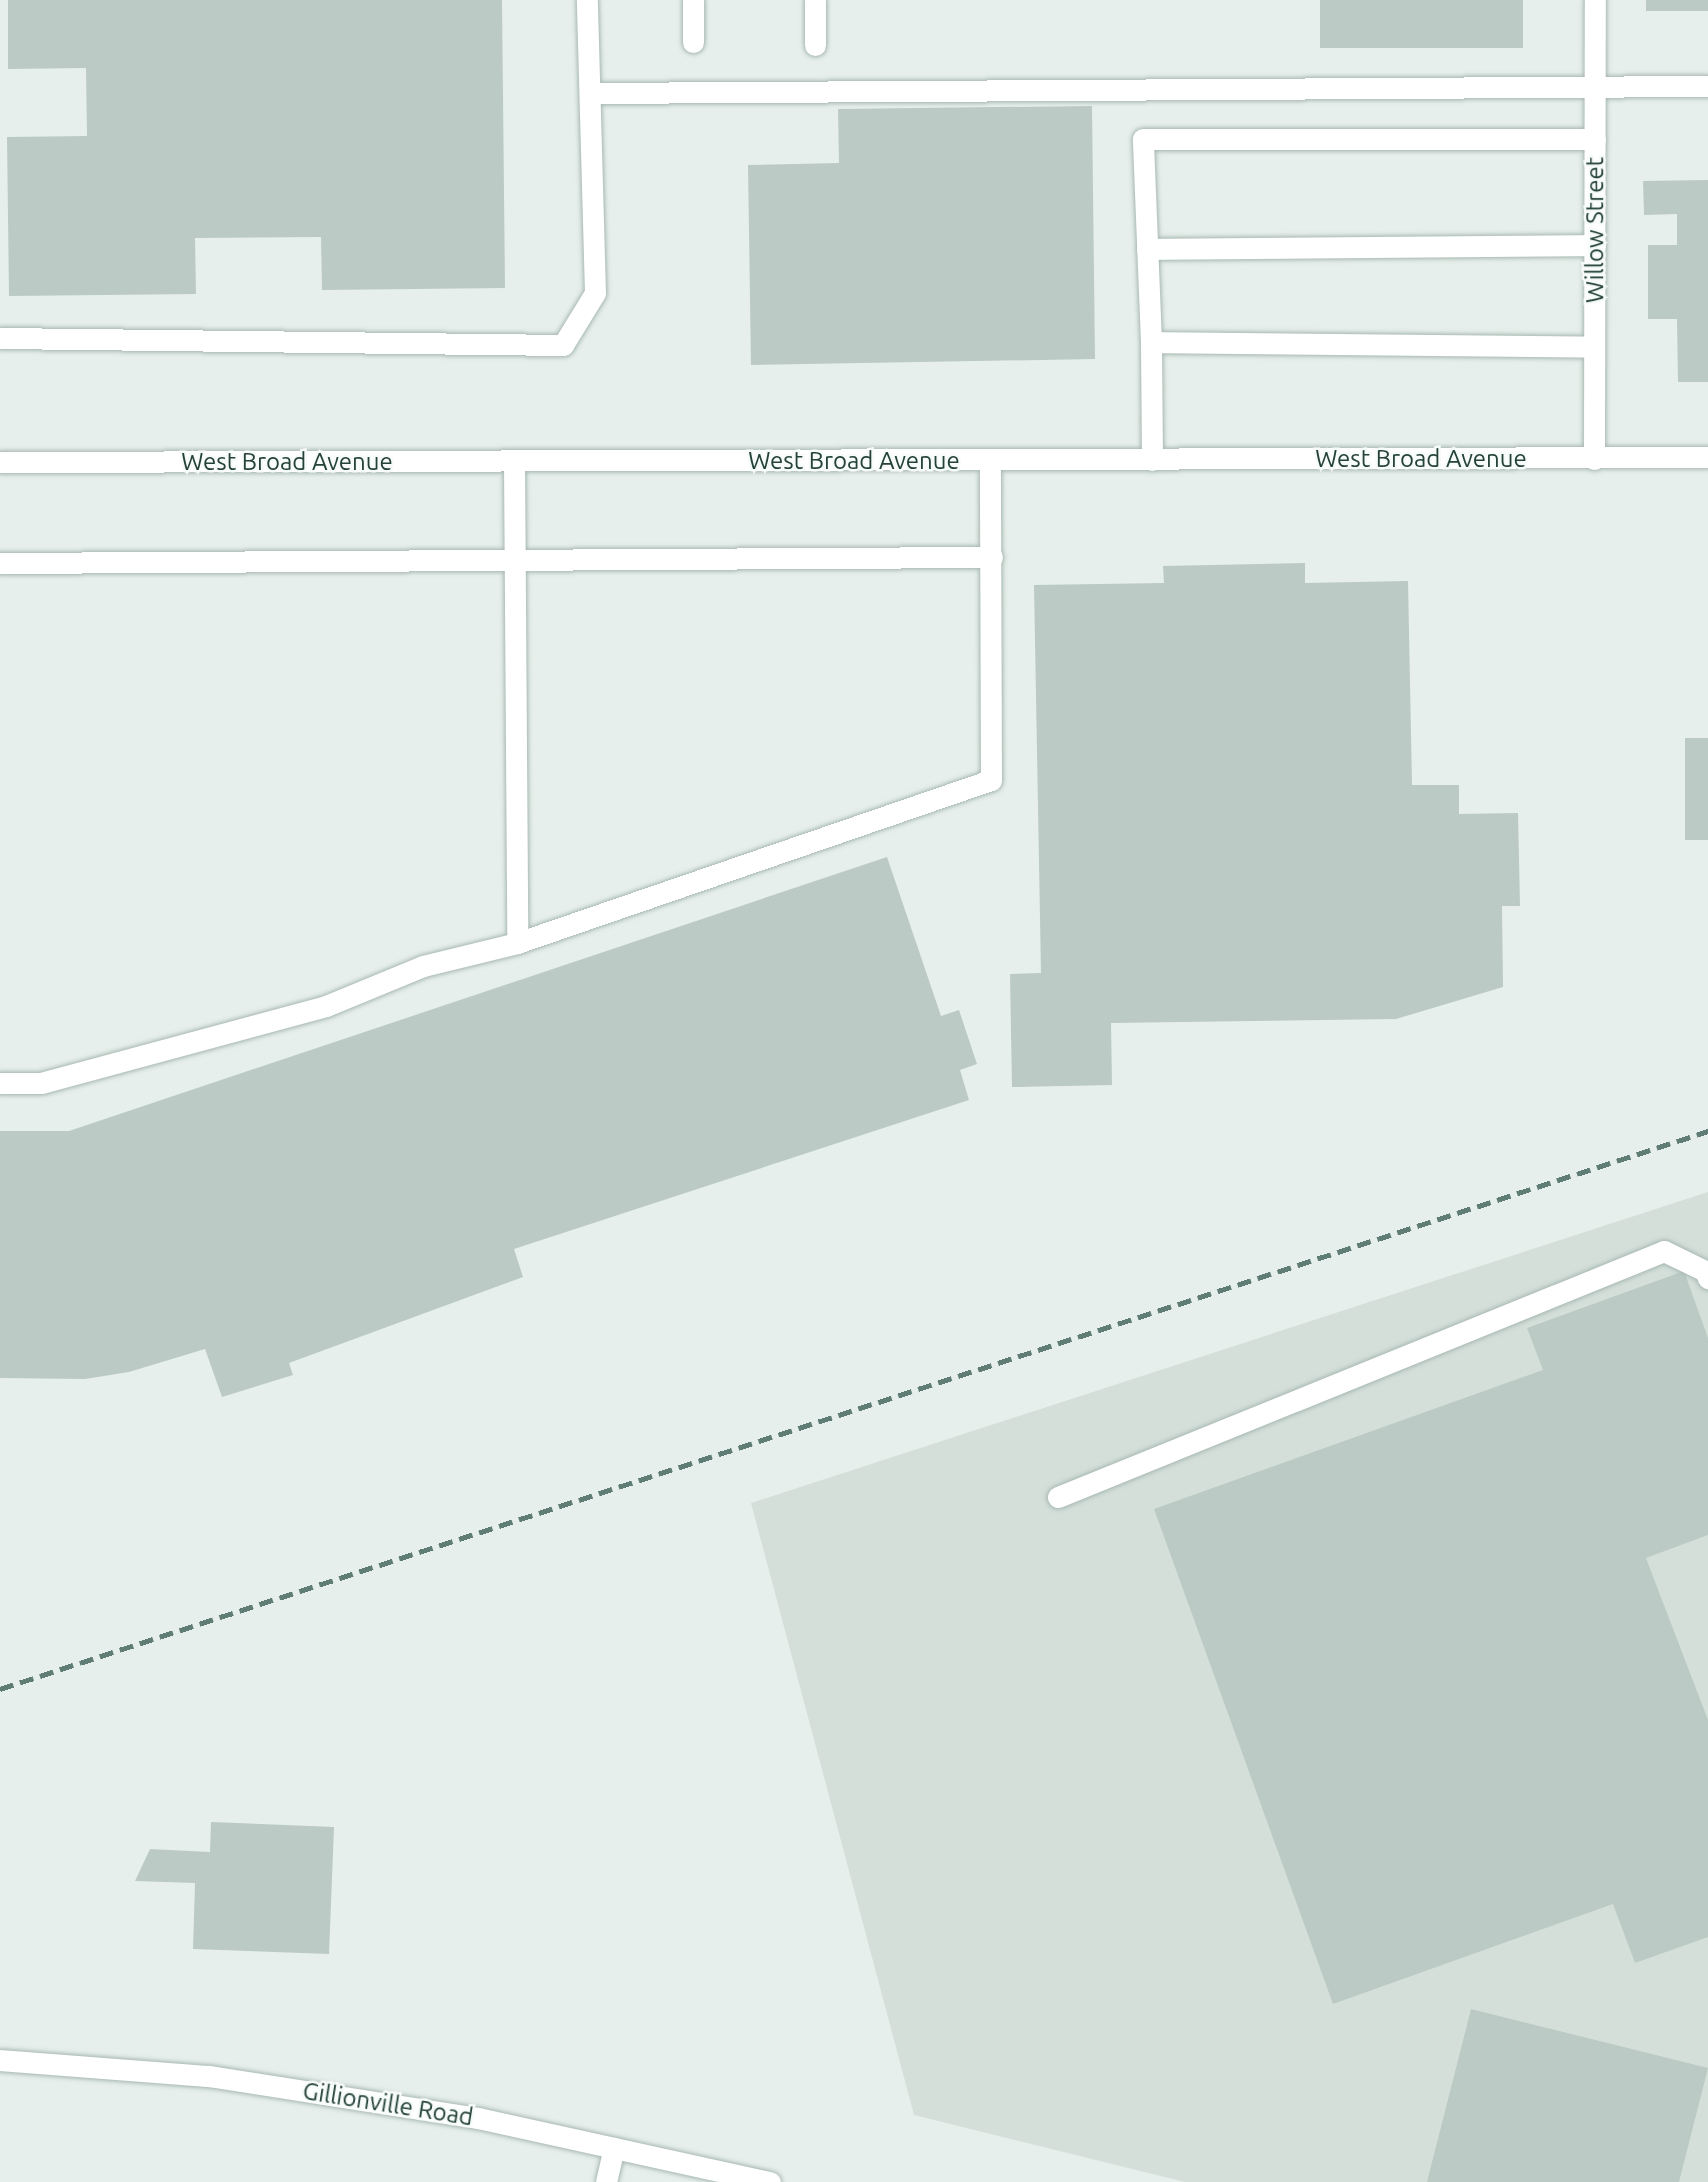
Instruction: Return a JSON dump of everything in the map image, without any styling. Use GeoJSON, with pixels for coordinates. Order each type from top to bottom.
{"type":"FeatureCollection","features":[{"type":"Feature","properties":{"kind":"street"},"geometry":{"type":"LineString","coordinates":[[0,338],[564,345],[595,293],[587,0]]}},
{"type":"Feature","properties":{"kind":"street"},"geometry":{"type":"LineString","coordinates":[[693,0],[693,42]]}},
{"type":"Feature","properties":{"kind":"street"},"geometry":{"type":"LineString","coordinates":[[815,0],[815,45]]}},
{"type":"Feature","properties":{"kind":"street","name":"Willow Street"},"geometry":{"type":"LineString","coordinates":[[1594,459],[1595,0]]}},
{"type":"Feature","properties":{"kind":"street"},"geometry":{"type":"LineString","coordinates":[[590,93],[1708,86]]}},
{"type":"Feature","properties":{"kind":"street"},"geometry":{"type":"LineString","coordinates":[[1152,460],[1151,342],[1143,139],[1595,139]]}},
{"type":"Feature","properties":{"kind":"street"},"geometry":{"type":"LineString","coordinates":[[1147,248],[1595,245]]}},
{"type":"Feature","properties":{"kind":"street"},"geometry":{"type":"LineString","coordinates":[[1151,342],[1594,347]]}},
{"type":"Feature","properties":{"kind":"street","name":"West Broad Avenue"},"geometry":{"type":"LineString","coordinates":[[0,462],[1708,457]]}},
{"type":"Feature","properties":{"kind":"street"},"geometry":{"type":"LineString","coordinates":[[0,1083],[41,1083],[326,1006],[423,967],[517,943],[991,780],[990,460]]}},
{"type":"Feature","properties":{"kind":"street"},"geometry":{"type":"LineString","coordinates":[[514,461],[517,559],[517,943]]}},
{"type":"Feature","properties":{"kind":"street"},"geometry":{"type":"LineString","coordinates":[[0,563],[992,557]]}},
{"type":"Feature","properties":{"kind":"street"},"geometry":{"type":"LineString","coordinates":[[1058,1497],[1664,1251],[1705,1271],[1708,1278]]}},
{"type":"Feature","properties":{"kind":"street","name":"Gillionville Road"},"geometry":{"type":"LineString","coordinates":[[0,2060],[209,2076],[478,2118],[770,2182]]}},
{"type":"Feature","properties":{"kind":"street"},"geometry":{"type":"LineString","coordinates":[[606,2182],[614,2148]]}},
{"type":"Feature","properties":{"kind":"shaded area"},"geometry":{"type":"Polygon","coordinates":[[[1708,1192],[1708,2182],[1185,2182],[914,2115],[751,1503],[1708,1192]]]}},
{"type":"Feature","properties":{"kind":"building"},"geometry":{"type":"Polygon","coordinates":[[[8,0],[502,0],[505,288],[322,290],[321,237],[195,238],[196,294],[9,296],[7,137],[87,136],[86,68],[8,69],[8,0]]]}},
{"type":"Feature","properties":{"kind":"building"},"geometry":{"type":"Polygon","coordinates":[[[1320,0],[1523,0],[1523,48],[1320,48],[1320,0]]]}},
{"type":"Feature","properties":{"kind":"building"},"geometry":{"type":"Polygon","coordinates":[[[1646,0],[1708,0],[1708,11],[1646,11],[1646,0]]]}},
{"type":"Feature","properties":{"kind":"building"},"geometry":{"type":"Polygon","coordinates":[[[1092,106],[1095,359],[751,365],[748,165],[839,163],[838,109],[1092,106]]]}},
{"type":"Feature","properties":{"kind":"building"},"geometry":{"type":"Polygon","coordinates":[[[1708,180],[1708,382],[1678,382],[1677,319],[1648,319],[1648,245],[1677,245],[1677,214],[1644,215],[1643,181],[1708,180]]]}},
{"type":"Feature","properties":{"kind":"building"},"geometry":{"type":"Polygon","coordinates":[[[1305,563],[1305,583],[1408,581],[1412,785],[1459,785],[1459,814],[1518,813],[1520,906],[1502,906],[1503,987],[1396,1019],[1111,1023],[1112,1085],[1012,1087],[1010,974],[1041,973],[1034,585],[1164,583],[1163,566],[1305,563]]]}},
{"type":"Feature","properties":{"kind":"building"},"geometry":{"type":"Polygon","coordinates":[[[1685,738],[1708,738],[1708,840],[1685,840],[1685,738]]]}},
{"type":"Feature","properties":{"kind":"building"},"geometry":{"type":"Polygon","coordinates":[[[887,857],[941,1016],[959,1010],[977,1064],[960,1070],[969,1100],[514,1249],[523,1277],[289,1363],[293,1375],[222,1397],[205,1349],[129,1372],[85,1379],[0,1378],[0,1131],[69,1131],[887,857]]]}},
{"type":"Feature","properties":{"kind":"building"},"geometry":{"type":"Polygon","coordinates":[[[1684,1271],[1708,1338],[1708,1535],[1646,1558],[1708,1720],[1708,1937],[1635,1963],[1613,1904],[1333,2004],[1154,1509],[1543,1370],[1527,1328],[1684,1271]]]}},
{"type":"Feature","properties":{"kind":"building"},"geometry":{"type":"Polygon","coordinates":[[[211,1822],[334,1827],[329,1954],[193,1949],[195,1883],[135,1881],[150,1849],[210,1852],[211,1822]]]}},
{"type":"Feature","properties":{"kind":"building"},"geometry":{"type":"Polygon","coordinates":[[[1471,2009],[1708,2068],[1679,2182],[1427,2182],[1471,2009]]]}},
{"type":"Feature","properties":{"kind":"railway"},"geometry":{"type":"LineString","coordinates":[[0,1689],[1708,1131]]}}]}
